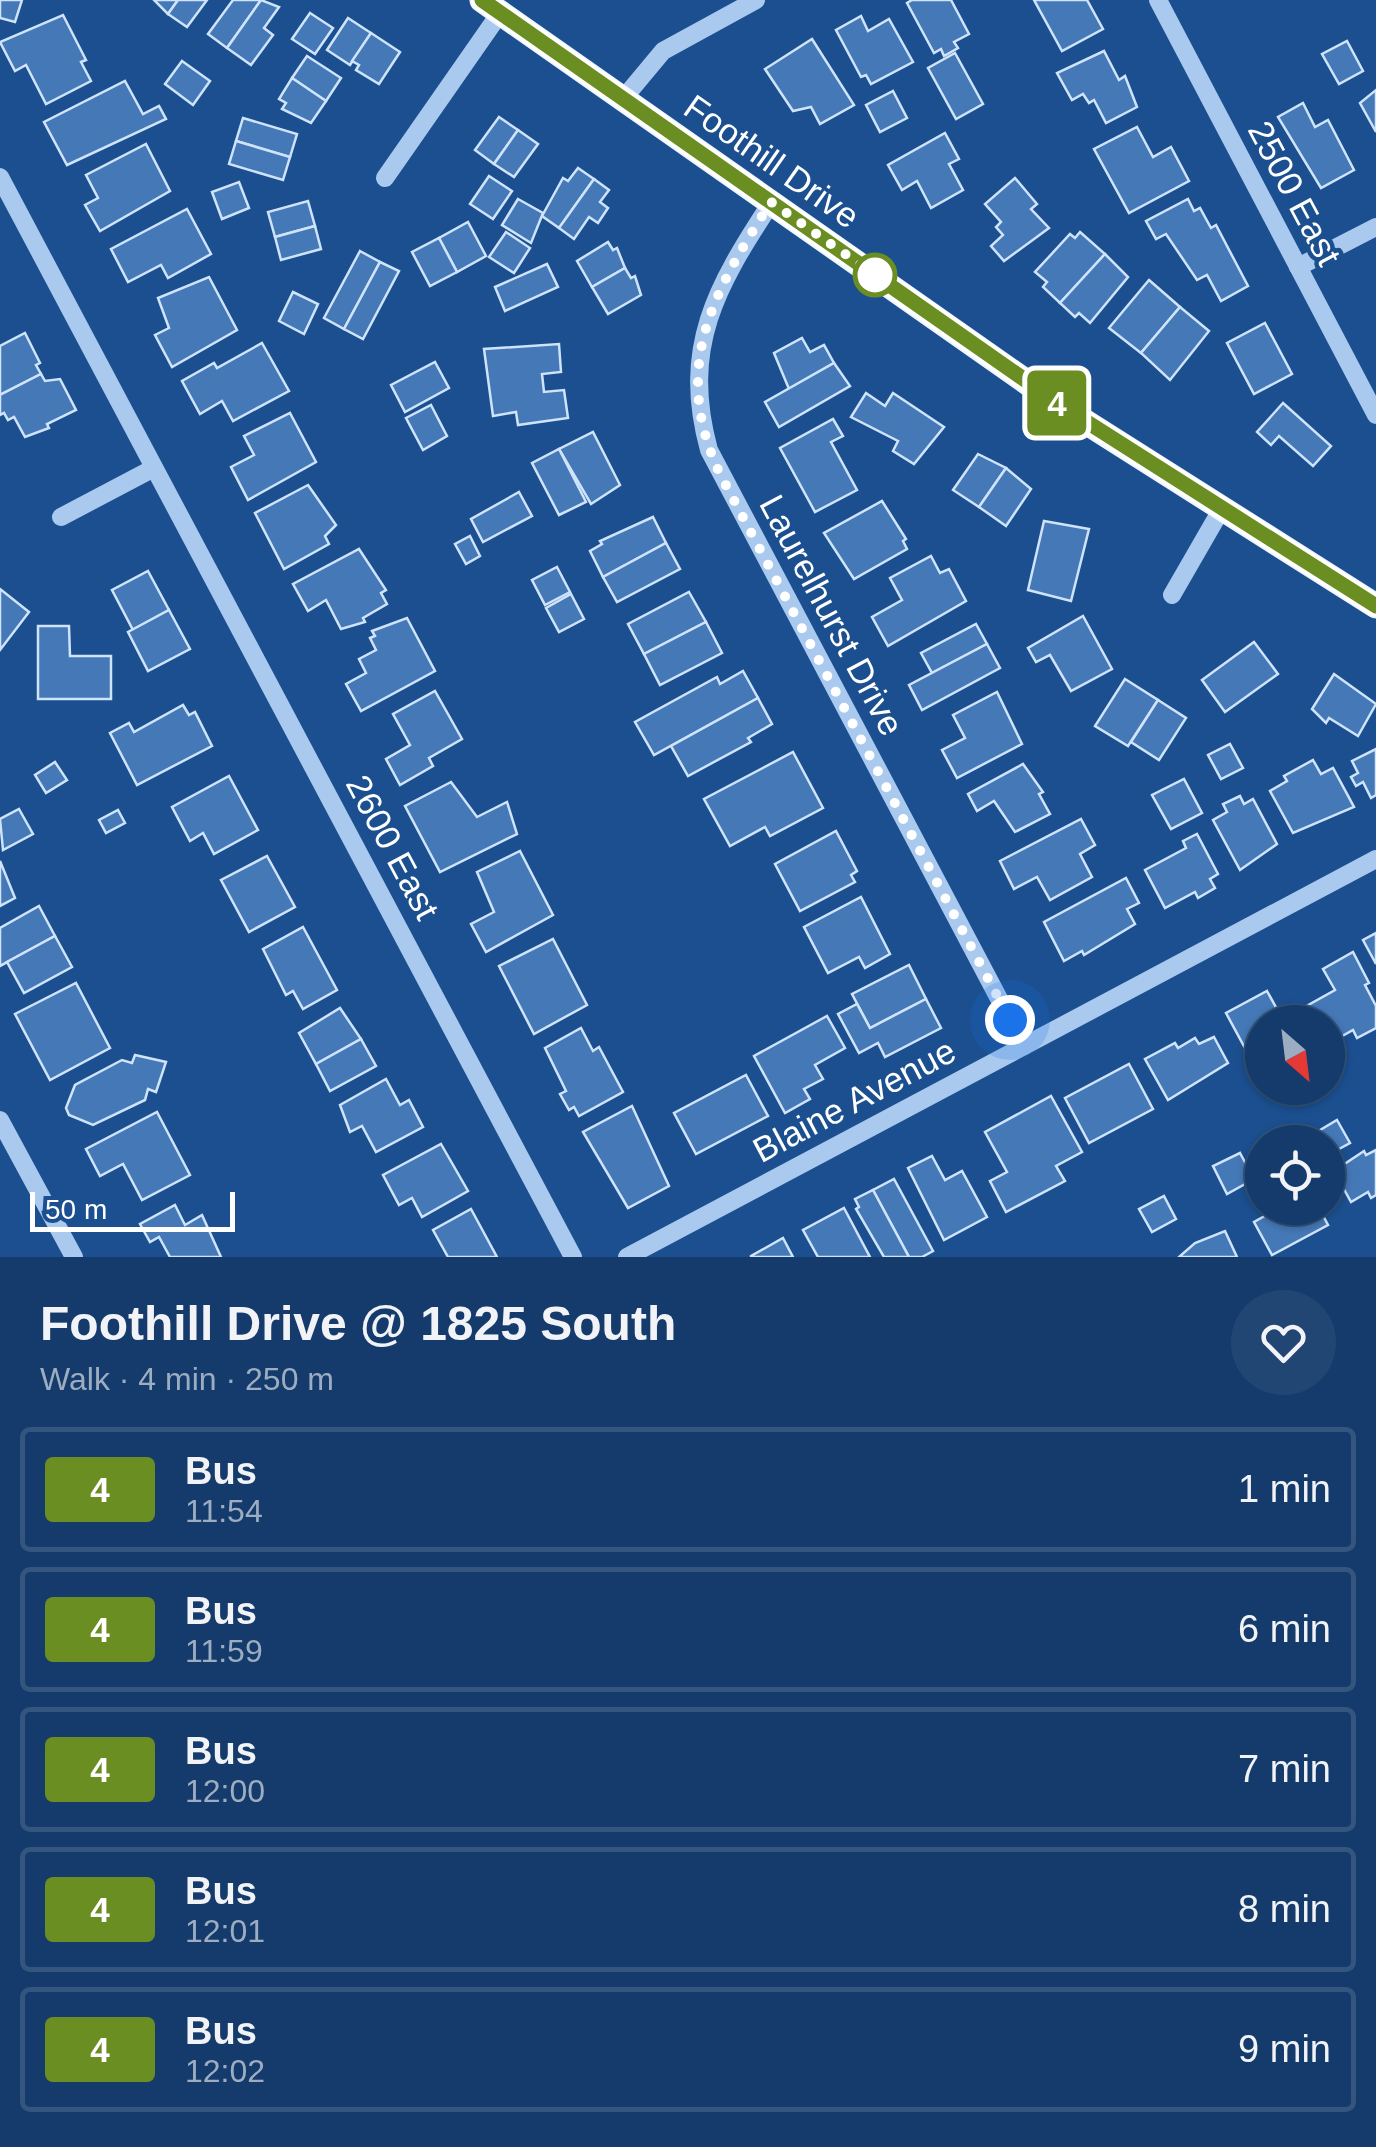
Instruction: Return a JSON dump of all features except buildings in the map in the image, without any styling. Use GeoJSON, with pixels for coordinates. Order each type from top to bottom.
{"type":"FeatureCollection","features":[{"type":"Feature","properties":{"kind":"main road","name":"Foothill Drive"},"geometry":{"type":"LineString","coordinates":[[491,6],[1065,408],[1376,606]]}},
{"type":"Feature","properties":{"kind":"street"},"geometry":{"type":"LineString","coordinates":[[623,99],[663,50],[756,0]]}},
{"type":"Feature","properties":{"kind":"street","name":"2500 East"},"geometry":{"type":"LineString","coordinates":[[1158,0],[1376,415]]}},
{"type":"Feature","properties":{"kind":"street"},"geometry":{"type":"LineString","coordinates":[[385,178],[491,6]]}},
{"type":"Feature","properties":{"kind":"street","name":"2600 East"},"geometry":{"type":"LineString","coordinates":[[0,177],[573,1257]]}},
{"type":"Feature","properties":{"kind":"street","name":"Laurelhurst Drive"},"geometry":{"type":"LineString","coordinates":[[771,202],[722,284],[701,338],[698,395],[709,450],[1024,1046]]}},
{"type":"Feature","properties":{"kind":"street"},"geometry":{"type":"LineString","coordinates":[[1298,268],[1376,227]]}},
{"type":"Feature","properties":{"kind":"street"},"geometry":{"type":"LineString","coordinates":[[62,518],[154,468]]}},
{"type":"Feature","properties":{"kind":"street"},"geometry":{"type":"LineString","coordinates":[[1172,595],[1221,510]]}},
{"type":"Feature","properties":{"kind":"street","name":"Blaine Avenue"},"geometry":{"type":"LineString","coordinates":[[628,1257],[1376,859]]}},
{"type":"Feature","properties":{"kind":"street"},"geometry":{"type":"LineString","coordinates":[[0,1120],[74,1257]]}},
{"type":"Feature","properties":{"kind":"bus line","name":"4"},"geometry":{"type":"LineString","coordinates":[[482,0],[1065,408],[1376,606]]}},
{"type":"Feature","properties":{"kind":"route"},"geometry":{"type":"LineString","coordinates":[[875,275],[771,202],[738,253],[709,312],[698,365],[702,423],[720,474],[1010,1020]]}}]}
